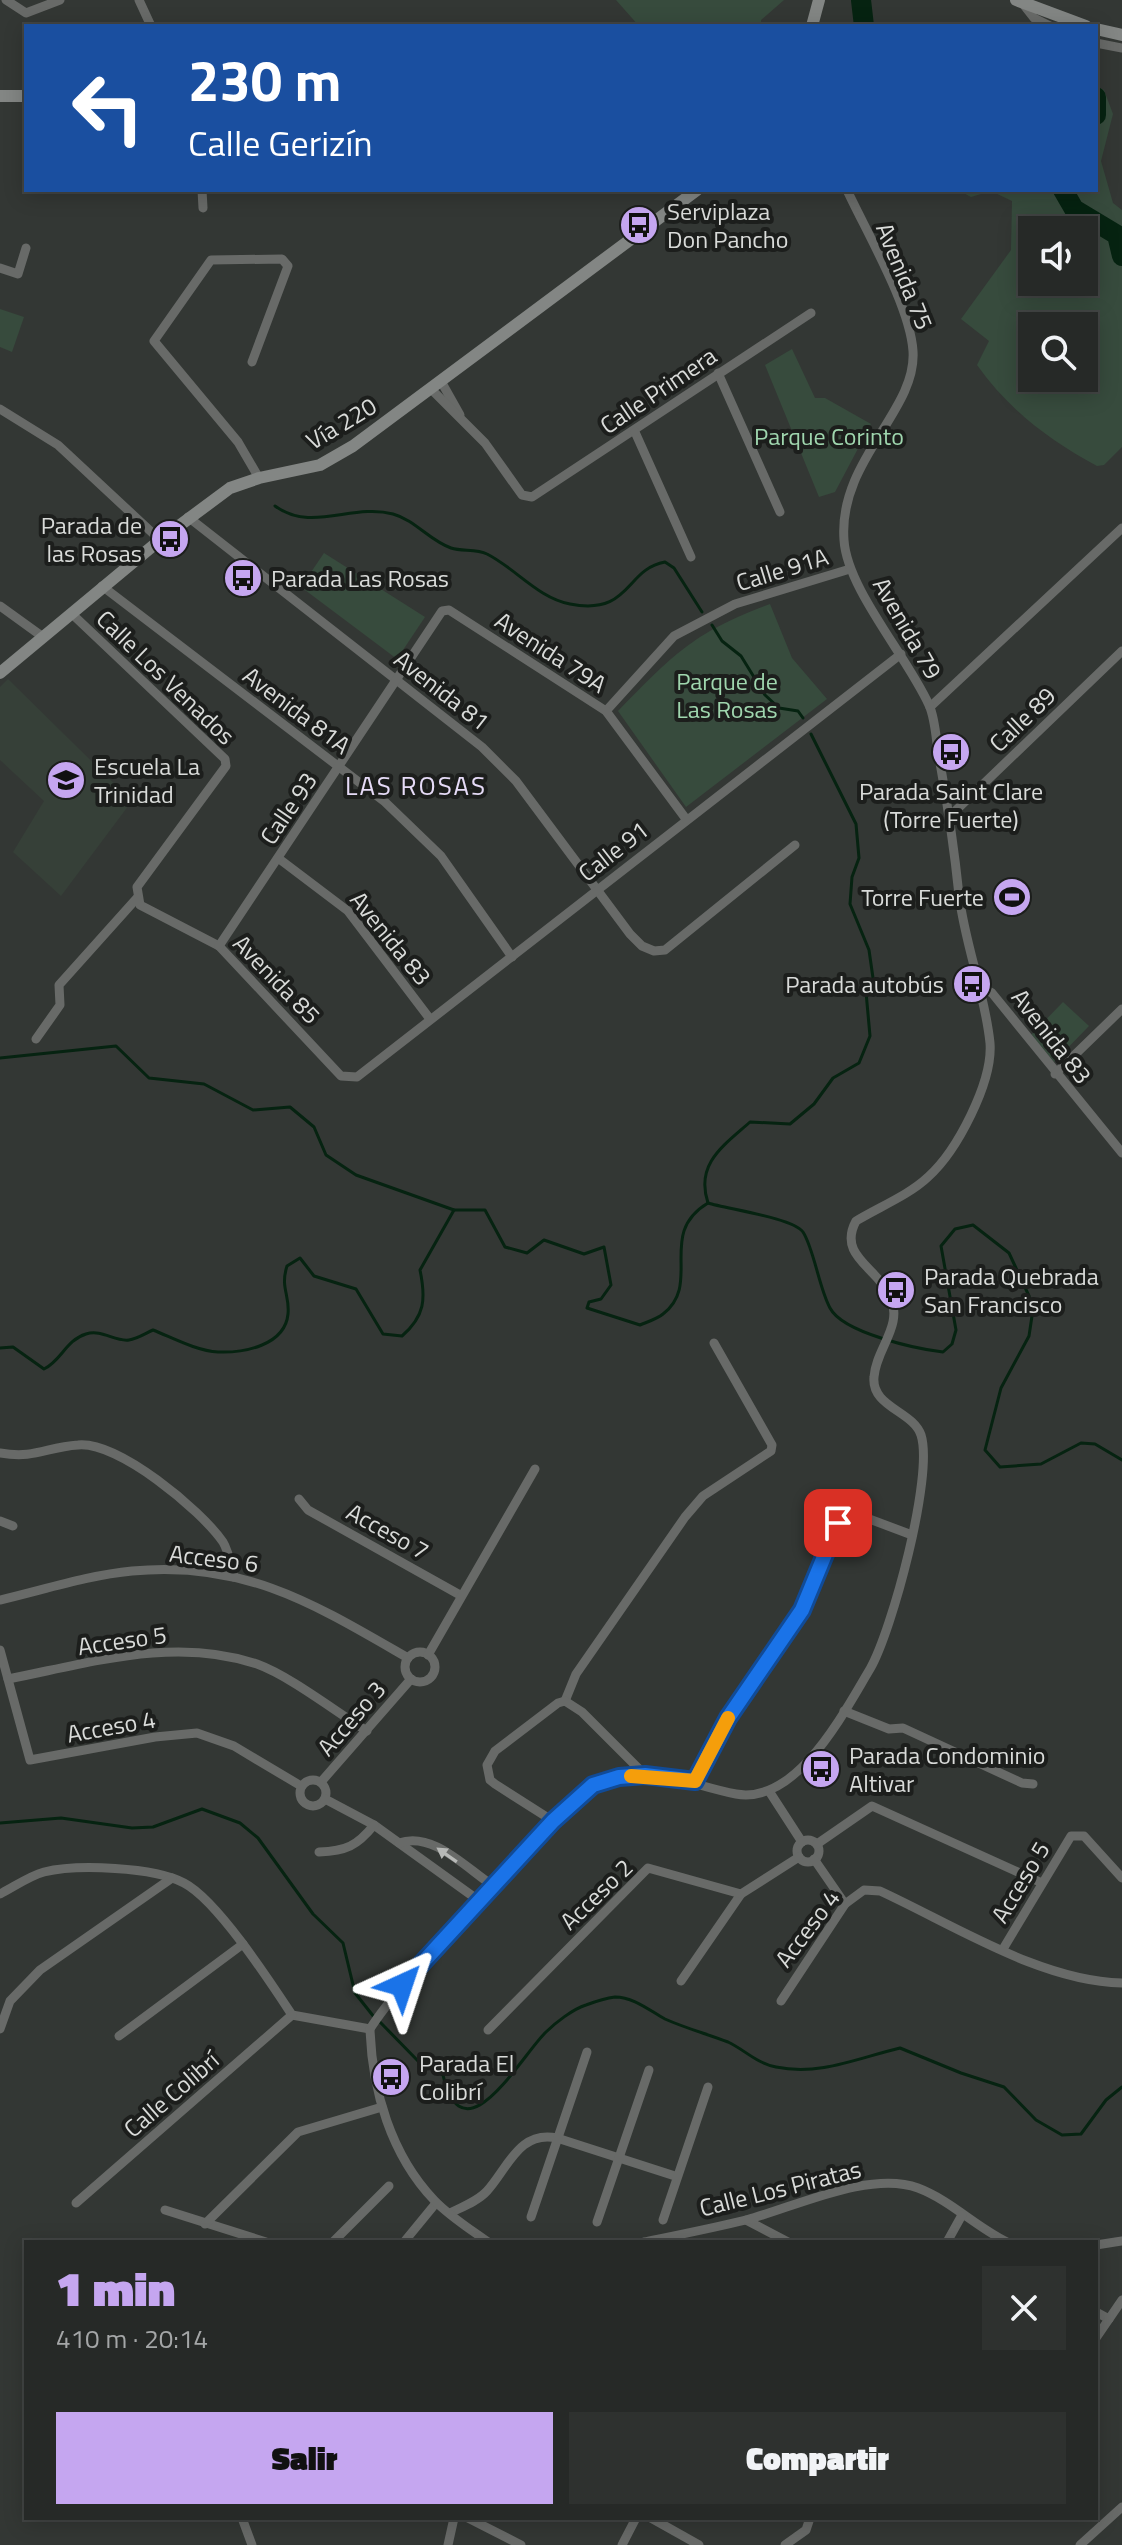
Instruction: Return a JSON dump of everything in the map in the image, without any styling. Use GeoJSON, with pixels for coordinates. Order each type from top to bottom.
{"type":"FeatureCollection","features":[{"type":"Feature","properties":{"kind":"main road"},"geometry":{"type":"LineString","coordinates":[[813,24],[819,0]]}},
{"type":"Feature","properties":{"kind":"main road"},"geometry":{"type":"LineString","coordinates":[[1019,2],[1080,24]]}},
{"type":"Feature","properties":{"kind":"main road"},"geometry":{"type":"LineString","coordinates":[[1098,29],[1122,35]]}},
{"type":"Feature","properties":{"kind":"main road"},"geometry":{"type":"LineString","coordinates":[[0,96],[24,96]]}},
{"type":"Feature","properties":{"kind":"main road","name":"Vía 220"},"geometry":{"type":"LineString","coordinates":[[0,673],[188,517],[230,488],[259,478],[320,465],[437,386],[694,192]]}},
{"type":"Feature","properties":{"kind":"street"},"geometry":{"type":"LineString","coordinates":[[6,0],[26,13],[60,0]]}},
{"type":"Feature","properties":{"kind":"street"},"geometry":{"type":"LineString","coordinates":[[139,0],[150,24]]}},
{"type":"Feature","properties":{"kind":"street"},"geometry":{"type":"LineString","coordinates":[[1019,2],[1034,18],[1046,24]]}},
{"type":"Feature","properties":{"kind":"street"},"geometry":{"type":"LineString","coordinates":[[1098,43],[1122,48]]}},
{"type":"Feature","properties":{"kind":"street"},"geometry":{"type":"LineString","coordinates":[[202,192],[203,208]]}},
{"type":"Feature","properties":{"kind":"street","name":"Avenida 75"},"geometry":{"type":"LineString","coordinates":[[848,192],[907,319],[913,352],[910,379]]}},
{"type":"Feature","properties":{"kind":"street"},"geometry":{"type":"LineString","coordinates":[[0,268],[18,274],[26,248]]}},
{"type":"Feature","properties":{"kind":"street"},"geometry":{"type":"LineString","coordinates":[[252,362],[288,266],[282,259],[211,260],[154,341],[238,442],[259,478]]}},
{"type":"Feature","properties":{"kind":"street","name":"Calle Primera"},"geometry":{"type":"LineString","coordinates":[[461,418],[527,497],[635,432],[811,313]]}},
{"type":"Feature","properties":{"kind":"street"},"geometry":{"type":"LineString","coordinates":[[718,373],[780,512]]}},
{"type":"Feature","properties":{"kind":"street","name":"Calle 91A"},"geometry":{"type":"LineString","coordinates":[[606,711],[674,636],[735,604],[850,569],[844,542],[843,509],[860,466],[910,379]]}},
{"type":"Feature","properties":{"kind":"street"},"geometry":{"type":"LineString","coordinates":[[437,386],[453,398],[461,418]]}},
{"type":"Feature","properties":{"kind":"street"},"geometry":{"type":"LineString","coordinates":[[437,386],[461,418]]}},
{"type":"Feature","properties":{"kind":"street"},"geometry":{"type":"LineString","coordinates":[[0,409],[58,445],[160,540]]}},
{"type":"Feature","properties":{"kind":"street"},"geometry":{"type":"LineString","coordinates":[[635,432],[691,557]]}},
{"type":"Feature","properties":{"kind":"street","name":"Avenida 81"},"geometry":{"type":"LineString","coordinates":[[188,517],[482,747],[516,781],[596,890],[642,946],[654,951],[665,950],[795,845]]}},
{"type":"Feature","properties":{"kind":"street"},"geometry":{"type":"LineString","coordinates":[[930,707],[1122,528]]}},
{"type":"Feature","properties":{"kind":"street","name":"Avenida 79"},"geometry":{"type":"LineString","coordinates":[[850,569],[930,707],[950,816],[962,919],[990,1044],[989,1071],[978,1099],[936,1170],[856,1221],[851,1232],[851,1247],[892,1298],[894,1323],[874,1377],[876,1390],[884,1401],[915,1424],[921,1434],[924,1454],[912,1535]]}},
{"type":"Feature","properties":{"kind":"street","name":"Avenida 81A"},"geometry":{"type":"LineString","coordinates":[[102,586],[385,802],[441,856],[512,957]]}},
{"type":"Feature","properties":{"kind":"street"},"geometry":{"type":"LineString","coordinates":[[0,606],[43,637]]}},
{"type":"Feature","properties":{"kind":"street","name":"Avenida 79A"},"geometry":{"type":"LineString","coordinates":[[442,611],[449,610],[606,711],[686,819]]}},
{"type":"Feature","properties":{"kind":"street","name":"Calle 93"},"geometry":{"type":"LineString","coordinates":[[219,946],[442,611]]}},
{"type":"Feature","properties":{"kind":"street","name":"Calle Los Venados"},"geometry":{"type":"LineString","coordinates":[[36,1039],[60,1005],[59,985],[137,893],[226,766],[225,759],[71,613]]}},
{"type":"Feature","properties":{"kind":"street","name":"Calle 89"},"geometry":{"type":"LineString","coordinates":[[950,816],[1122,651]]}},
{"type":"Feature","properties":{"kind":"street","name":"Calle 91"},"geometry":{"type":"LineString","coordinates":[[350,1079],[901,654]]}},
{"type":"Feature","properties":{"kind":"street","name":"Avenida 83"},"geometry":{"type":"LineString","coordinates":[[278,858],[348,911],[430,1019]]}},
{"type":"Feature","properties":{"kind":"street","name":"Avenida 85"},"geometry":{"type":"LineString","coordinates":[[137,893],[147,910],[219,946],[341,1076],[350,1079]]}},
{"type":"Feature","properties":{"kind":"street","name":"Avenida 83"},"geometry":{"type":"LineString","coordinates":[[978,985],[992,993],[1122,1153]]}},
{"type":"Feature","properties":{"kind":"street"},"geometry":{"type":"LineString","coordinates":[[1055,1074],[1122,1009]]}},
{"type":"Feature","properties":{"kind":"street"},"geometry":{"type":"LineString","coordinates":[[553,1821],[490,1780],[487,1765],[495,1751],[532,1721],[565,1701],[576,1674],[685,1517],[703,1496],[771,1451],[772,1445],[714,1343]]}},
{"type":"Feature","properties":{"kind":"street"},"geometry":{"type":"LineString","coordinates":[[0,1453],[35,1456],[78,1445],[94,1446],[155,1477],[185,1501],[225,1545],[234,1577]]}},
{"type":"Feature","properties":{"kind":"street"},"geometry":{"type":"LineString","coordinates":[[428,1655],[535,1469]]}},
{"type":"Feature","properties":{"kind":"street","name":"Acceso 7"},"geometry":{"type":"LineString","coordinates":[[299,1499],[308,1510],[460,1595]]}},
{"type":"Feature","properties":{"kind":"street"},"geometry":{"type":"LineString","coordinates":[[485,2240],[436,2203],[417,2180],[382,2107],[373,2072],[370,2029],[402,1985],[478,1900],[553,1821],[593,1785],[619,1777],[645,1775],[695,1781],[736,1794],[769,1791],[794,1776],[844,1711],[872,1665],[887,1631],[912,1535],[856,1514],[838,1523],[802,1610],[728,1718],[695,1781]]}},
{"type":"Feature","properties":{"kind":"street"},"geometry":{"type":"LineString","coordinates":[[0,1521],[13,1526]]}},
{"type":"Feature","properties":{"kind":"street","name":"Acceso 6"},"geometry":{"type":"LineString","coordinates":[[0,1600],[132,1571],[197,1571],[234,1577],[287,1592],[408,1658]]}},
{"type":"Feature","properties":{"kind":"street","name":"Acceso 4"},"geometry":{"type":"LineString","coordinates":[[0,1650],[30,1760],[155,1737],[197,1733],[234,1746],[301,1786]]}},
{"type":"Feature","properties":{"kind":"street","name":"Acceso 5"},"geometry":{"type":"LineString","coordinates":[[8,1679],[171,1650],[222,1655],[260,1665],[367,1731]]}},
{"type":"Feature","properties":{"kind":"street"},"geometry":{"type":"LineString","coordinates":[[415,1653],[428,1655],[435,1667],[433,1676],[425,1682],[411,1679],[405,1667],[408,1658],[415,1653]]}},
{"type":"Feature","properties":{"kind":"street","name":"Acceso 3"},"geometry":{"type":"LineString","coordinates":[[321,1782],[411,1679]]}},
{"type":"Feature","properties":{"kind":"street"},"geometry":{"type":"LineString","coordinates":[[565,1701],[582,1712],[645,1775]]}},
{"type":"Feature","properties":{"kind":"street"},"geometry":{"type":"LineString","coordinates":[[844,1711],[889,1729],[903,1728],[1022,1783],[1033,1784]]}},
{"type":"Feature","properties":{"kind":"street"},"geometry":{"type":"LineString","coordinates":[[308,1780],[321,1782],[326,1790],[325,1799],[318,1805],[309,1806],[300,1796],[301,1786],[308,1780]]}},
{"type":"Feature","properties":{"kind":"street"},"geometry":{"type":"LineString","coordinates":[[769,1791],[802,1842]]}},
{"type":"Feature","properties":{"kind":"street"},"geometry":{"type":"LineString","coordinates":[[325,1799],[374,1825],[478,1900]]}},
{"type":"Feature","properties":{"kind":"street"},"geometry":{"type":"LineString","coordinates":[[817,1844],[872,1806],[1042,1883]]}},
{"type":"Feature","properties":{"kind":"street"},"geometry":{"type":"LineString","coordinates":[[319,1852],[341,1852],[356,1846],[374,1825]]}},
{"type":"Feature","properties":{"kind":"street","name":"Acceso 5"},"geometry":{"type":"LineString","coordinates":[[1003,1949],[1071,1836],[1084,1836],[1122,1878]]}},
{"type":"Feature","properties":{"kind":"street"},"geometry":{"type":"LineString","coordinates":[[399,1843],[410,1839],[428,1841],[492,1885]]}},
{"type":"Feature","properties":{"kind":"street"},"geometry":{"type":"LineString","coordinates":[[808,1840],[817,1844],[819,1851],[814,1859],[804,1861],[799,1857],[798,1847],[802,1842],[808,1840]]}},
{"type":"Feature","properties":{"kind":"street"},"geometry":{"type":"LineString","coordinates":[[681,1981],[741,1894],[799,1857]]}},
{"type":"Feature","properties":{"kind":"street"},"geometry":{"type":"LineString","coordinates":[[814,1859],[845,1904]]}},
{"type":"Feature","properties":{"kind":"street","name":"Acceso 2"},"geometry":{"type":"LineString","coordinates":[[488,2030],[648,1868],[741,1894]]}},
{"type":"Feature","properties":{"kind":"street"},"geometry":{"type":"LineString","coordinates":[[0,1894],[43,1873],[77,1869],[172,1878],[193,1888],[243,1944],[292,2015],[370,2029]]}},
{"type":"Feature","properties":{"kind":"street"},"geometry":{"type":"LineString","coordinates":[[0,2029],[10,2001],[40,1970],[172,1878]]}},
{"type":"Feature","properties":{"kind":"street","name":"Acceso 4"},"geometry":{"type":"LineString","coordinates":[[781,2001],[845,1904],[864,1890],[880,1891],[1003,1949]]}},
{"type":"Feature","properties":{"kind":"street"},"geometry":{"type":"LineString","coordinates":[[119,2036],[243,1944]]}},
{"type":"Feature","properties":{"kind":"street"},"geometry":{"type":"LineString","coordinates":[[1003,1949],[1043,1969],[1095,1982],[1122,1983]]}},
{"type":"Feature","properties":{"kind":"street","name":"Calle Colibrí"},"geometry":{"type":"LineString","coordinates":[[76,2203],[292,2015]]}},
{"type":"Feature","properties":{"kind":"street"},"geometry":{"type":"LineString","coordinates":[[531,2217],[587,2052]]}},
{"type":"Feature","properties":{"kind":"street"},"geometry":{"type":"LineString","coordinates":[[597,2222],[649,2070]]}},
{"type":"Feature","properties":{"kind":"street"},"geometry":{"type":"LineString","coordinates":[[663,2220],[675,2176],[708,2087]]}},
{"type":"Feature","properties":{"kind":"street"},"geometry":{"type":"LineString","coordinates":[[205,2224],[298,2132],[382,2107]]}},
{"type":"Feature","properties":{"kind":"street"},"geometry":{"type":"LineString","coordinates":[[450,2213],[481,2197],[511,2157],[528,2141],[546,2136],[675,2176]]}},
{"type":"Feature","properties":{"kind":"street","name":"Calle Los Piratas"},"geometry":{"type":"LineString","coordinates":[[653,2240],[746,2220],[854,2188],[884,2183],[917,2188],[1003,2240]]}},
{"type":"Feature","properties":{"kind":"street"},"geometry":{"type":"LineString","coordinates":[[335,2240],[389,2186]]}},
{"type":"Feature","properties":{"kind":"street"},"geometry":{"type":"LineString","coordinates":[[406,2240],[436,2203]]}},
{"type":"Feature","properties":{"kind":"street"},"geometry":{"type":"LineString","coordinates":[[165,2210],[259,2240]]}},
{"type":"Feature","properties":{"kind":"street"},"geometry":{"type":"LineString","coordinates":[[948,2240],[962,2215]]}},
{"type":"Feature","properties":{"kind":"street"},"geometry":{"type":"LineString","coordinates":[[746,2220],[784,2240]]}},
{"type":"Feature","properties":{"kind":"street"},"geometry":{"type":"LineString","coordinates":[[1098,2245],[1122,2241]]}},
{"type":"Feature","properties":{"kind":"street"},"geometry":{"type":"LineString","coordinates":[[1098,2335],[1122,2300]]}},
{"type":"Feature","properties":{"kind":"street"},"geometry":{"type":"LineString","coordinates":[[1098,2313],[1109,2319]]}},
{"type":"Feature","properties":{"kind":"street"},"geometry":{"type":"LineString","coordinates":[[1080,2545],[1122,2507]]}},
{"type":"Feature","properties":{"kind":"street"},"geometry":{"type":"LineString","coordinates":[[243,2520],[252,2545]]}},
{"type":"Feature","properties":{"kind":"street"},"geometry":{"type":"LineString","coordinates":[[448,2545],[454,2520]]}},
{"type":"Feature","properties":{"kind":"street"},"geometry":{"type":"LineString","coordinates":[[472,2520],[521,2545]]}},
{"type":"Feature","properties":{"kind":"street"},"geometry":{"type":"LineString","coordinates":[[622,2545],[635,2520]]}},
{"type":"Feature","properties":{"kind":"street"},"geometry":{"type":"LineString","coordinates":[[655,2520],[699,2545]]}},
{"type":"Feature","properties":{"kind":"street"},"geometry":{"type":"LineString","coordinates":[[785,2545],[806,2530],[810,2520]]}},
{"type":"Feature","properties":{"kind":"shaded area","name":"Escuela La Trinidad"},"geometry":{"type":"Polygon","coordinates":[[[8,679],[132,801],[61,896],[13,852],[44,801],[0,760],[0,687],[8,679]]]}},
{"type":"Feature","properties":{"kind":"green space"},"geometry":{"type":"Polygon","coordinates":[[[616,0],[784,0],[761,20],[761,24],[637,24],[616,0]]]}},
{"type":"Feature","properties":{"kind":"green space"},"geometry":{"type":"Polygon","coordinates":[[[1098,87],[1104,90],[1113,114],[1101,161],[1113,203],[1122,210],[1122,447],[1104,465],[1097,466],[1062,446],[1031,423],[1002,396],[977,365],[989,341],[961,319],[1011,250],[1012,201],[993,192],[1098,192],[1098,87]]]}},
{"type":"Feature","properties":{"kind":"green space"},"geometry":{"type":"Polygon","coordinates":[[[962,192],[988,192],[971,197],[962,192]]]}},
{"type":"Feature","properties":{"kind":"green space"},"geometry":{"type":"Polygon","coordinates":[[[0,309],[24,317],[12,352],[0,347],[0,309]]]}},
{"type":"Feature","properties":{"kind":"green space","name":"Parque Corinto"},"geometry":{"type":"Polygon","coordinates":[[[792,349],[815,398],[825,398],[871,424],[835,492],[819,497],[765,365],[792,349]]]}},
{"type":"Feature","properties":{"kind":"green space"},"geometry":{"type":"Polygon","coordinates":[[[324,553],[425,617],[397,659],[301,587],[324,553]]]}},
{"type":"Feature","properties":{"kind":"green space","name":"Parque de Las Rosas"},"geometry":{"type":"Polygon","coordinates":[[[770,604],[792,658],[827,699],[686,807],[618,711],[671,659],[703,635],[770,604]]]}},
{"type":"Feature","properties":{"kind":"green space"},"geometry":{"type":"Polygon","coordinates":[[[1063,1002],[1089,1026],[1054,1062],[1031,1035],[1063,1002]]]}},
{"type":"Feature","properties":{"kind":"waterway"},"geometry":{"type":"LineString","coordinates":[[861,0],[864,24]]}},
{"type":"Feature","properties":{"kind":"waterway"},"geometry":{"type":"LineString","coordinates":[[1064,192],[1074,209],[1117,235],[1122,256]]}},
{"type":"Feature","properties":{"kind":"waterway"},"geometry":{"type":"LineString","coordinates":[[275,506],[303,517],[362,512],[393,514],[443,545],[487,554],[547,596],[570,604],[590,606],[605,603],[616,598],[652,566],[665,562],[674,568],[702,612]]}},
{"type":"Feature","properties":{"kind":"waterway"},"geometry":{"type":"LineString","coordinates":[[712,625],[722,641],[741,656],[765,695],[779,708],[798,711],[803,718]]}},
{"type":"Feature","properties":{"kind":"waterway"},"geometry":{"type":"LineString","coordinates":[[708,1203],[705,1177],[721,1148],[750,1122],[790,1124],[814,1104],[833,1078],[859,1063],[870,1036],[866,992],[873,978],[869,950],[850,904],[852,877],[859,858],[856,824],[811,734]]}},
{"type":"Feature","properties":{"kind":"waterway"},"geometry":{"type":"LineString","coordinates":[[0,1058],[116,1046],[149,1078],[204,1084],[253,1110],[290,1107],[314,1127],[326,1155],[356,1175],[454,1210],[485,1210],[505,1247],[527,1253],[544,1240],[584,1254],[604,1247],[611,1285],[601,1299],[589,1302],[587,1308],[640,1325],[661,1316],[674,1302],[680,1288],[681,1244],[685,1229],[693,1215],[708,1203],[774,1218],[803,1232],[826,1300],[838,1317],[849,1325],[882,1338],[943,1352],[952,1344],[956,1330],[941,1246],[955,1229],[973,1225],[1009,1253],[1029,1296],[1032,1316],[1029,1336],[1001,1388],[985,1450],[1000,1467],[1041,1464],[1081,1443],[1095,1444],[1122,1460]]}},
{"type":"Feature","properties":{"kind":"waterway"},"geometry":{"type":"LineString","coordinates":[[0,1348],[13,1347],[44,1369],[73,1341],[92,1333],[129,1340],[153,1330],[210,1351],[251,1349],[272,1340],[285,1325],[288,1314],[285,1274],[287,1266],[300,1258],[314,1276],[356,1289],[383,1334],[402,1336],[410,1329],[422,1306],[420,1270],[454,1210]]}},
{"type":"Feature","properties":{"kind":"waterway"},"geometry":{"type":"LineString","coordinates":[[0,1823],[61,1818],[132,1828],[153,1827],[202,1809],[240,1823],[258,1838],[313,1914],[343,1943],[355,1993],[374,2017]]}},
{"type":"Feature","properties":{"kind":"waterway"},"geometry":{"type":"LineString","coordinates":[[380,2022],[419,2062],[443,2075],[452,2099],[464,2108],[478,2106],[493,2095],[535,2044],[564,2017],[581,2007],[615,1997],[635,2002],[665,2019],[728,2042],[776,2067],[823,2068],[900,2048],[1004,2087],[1036,2120],[1062,2135],[1081,2134],[1106,2100],[1122,2087]]}},
{"type":"Feature","properties":{"kind":"slow traffic"},"geometry":{"type":"LineString","coordinates":[[631,1776],[695,1781],[728,1718]]}},
{"type":"Feature","properties":{"kind":"place","name":"Serviplaza Don Pancho"},"geometry":{"type":"Point","coordinates":[639,225]}},
{"type":"Feature","properties":{"kind":"place","name":"Parada de las Rosas"},"geometry":{"type":"Point","coordinates":[170,539]}},
{"type":"Feature","properties":{"kind":"place","name":"Parada Las Rosas"},"geometry":{"type":"Point","coordinates":[243,578]}},
{"type":"Feature","properties":{"kind":"place","name":"Parada Saint Clare (Torre Fuerte)"},"geometry":{"type":"Point","coordinates":[951,752]}},
{"type":"Feature","properties":{"kind":"place","name":"Escuela La Trinidad"},"geometry":{"type":"Point","coordinates":[66,780]}},
{"type":"Feature","properties":{"kind":"place","name":"Torre Fuerte"},"geometry":{"type":"Point","coordinates":[1012,897]}},
{"type":"Feature","properties":{"kind":"place","name":"Parada autobús"},"geometry":{"type":"Point","coordinates":[972,984]}},
{"type":"Feature","properties":{"kind":"place","name":"Parada Quebrada San Francisco"},"geometry":{"type":"Point","coordinates":[896,1290]}},
{"type":"Feature","properties":{"kind":"place","name":"Parada Condominio Altivar"},"geometry":{"type":"Point","coordinates":[821,1769]}},
{"type":"Feature","properties":{"kind":"place","name":"Parada El Colibrí"},"geometry":{"type":"Point","coordinates":[391,2077]}},
{"type":"Feature","properties":{"kind":"district","name":"LAS ROSAS"},"geometry":{"type":"Point","coordinates":[416,785]}},
{"type":"Feature","properties":{"kind":"route"},"geometry":{"type":"LineString","coordinates":[[402,1985],[553,1821],[593,1785],[619,1777],[645,1775],[695,1781],[728,1718],[802,1610],[838,1523]]}}]}
